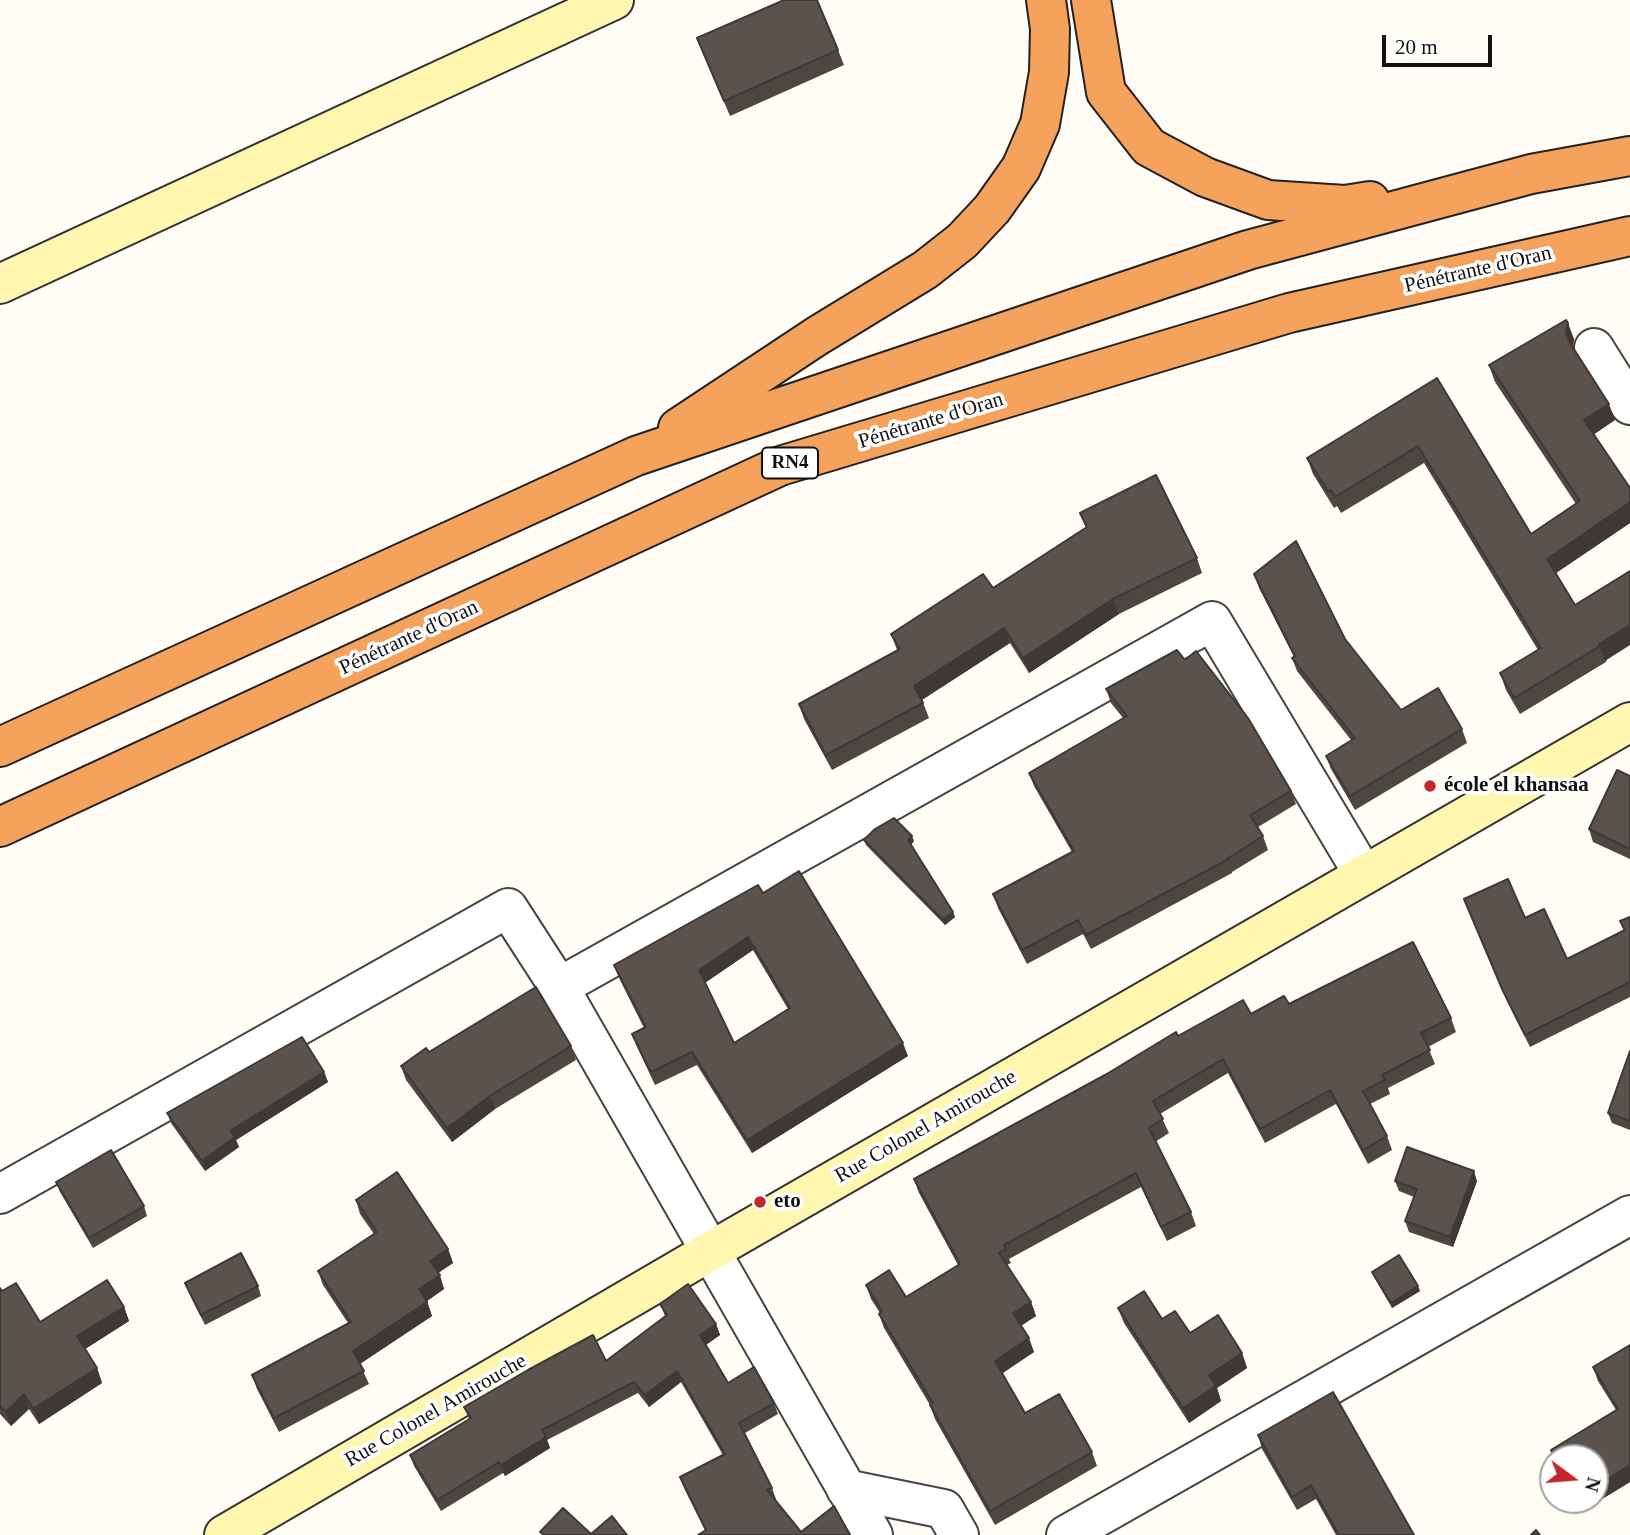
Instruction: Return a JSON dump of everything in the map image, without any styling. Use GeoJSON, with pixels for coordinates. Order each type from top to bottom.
{"type":"FeatureCollection","features":[{"type":"Feature","properties":{"kind":"highway"},"geometry":{"type":"LineString","coordinates":[[636,456],[817,336],[925,270],[962,241],[992,209],[1021,168],[1040,124],[1049,72],[1050,29],[1046,0]]}},
{"type":"Feature","properties":{"kind":"highway"},"geometry":{"type":"LineString","coordinates":[[1091,0],[1106,92],[1149,147],[1205,177],[1268,200],[1345,205],[1630,156]]}},
{"type":"Feature","properties":{"kind":"highway"},"geometry":{"type":"LineString","coordinates":[[0,747],[636,456],[1248,250],[1531,174]]}},
{"type":"Feature","properties":{"kind":"highway","name":"Pénétrante d'Oran"},"geometry":{"type":"LineString","coordinates":[[0,827],[779,466],[1289,313],[1630,236]]}},
{"type":"Feature","properties":{"kind":"street"},"geometry":{"type":"LineString","coordinates":[[0,284],[614,0]]}},
{"type":"Feature","properties":{"kind":"street"},"geometry":{"type":"LineString","coordinates":[[1594,348],[1630,405]]}},
{"type":"Feature","properties":{"kind":"street"},"geometry":{"type":"LineString","coordinates":[[558,987],[1212,621],[1364,875]]}},
{"type":"Feature","properties":{"kind":"street","name":"Rue Colonel Amirouche"},"geometry":{"type":"LineString","coordinates":[[224,1535],[709,1252],[1630,722]]}},
{"type":"Feature","properties":{"kind":"street"},"geometry":{"type":"LineString","coordinates":[[0,1194],[508,908],[558,987],[873,1535]]}},
{"type":"Feature","properties":{"kind":"street"},"geometry":{"type":"LineString","coordinates":[[1066,1535],[1630,1215]]}},
{"type":"Feature","properties":{"kind":"street"},"geometry":{"type":"LineString","coordinates":[[846,1489],[944,1509],[959,1535]]}},
{"type":"Feature","properties":{"kind":"building"},"geometry":{"type":"Polygon","coordinates":[[[784,0],[817,0],[838,50],[724,101],[697,38],[784,0]]]}},
{"type":"Feature","properties":{"kind":"building"},"geometry":{"type":"Polygon","coordinates":[[[1566,320],[1566,333],[1570,343],[1609,404],[1584,420],[1630,488],[1630,502],[1547,559],[1575,605],[1630,571],[1630,625],[1514,698],[1500,673],[1541,648],[1418,446],[1335,497],[1331,490],[1328,491],[1307,458],[1437,378],[1531,534],[1580,501],[1489,365],[1566,320]]]}},
{"type":"Feature","properties":{"kind":"building"},"geometry":{"type":"Polygon","coordinates":[[[1156,475],[1197,558],[1113,599],[1023,658],[1004,628],[914,686],[923,703],[826,755],[799,704],[900,649],[891,634],[983,574],[993,588],[1087,527],[1080,513],[1156,475]]]}},
{"type":"Feature","properties":{"kind":"building"},"geometry":{"type":"Polygon","coordinates":[[[1296,541],[1345,639],[1401,710],[1438,688],[1462,729],[1350,796],[1326,756],[1355,738],[1292,658],[1295,656],[1254,574],[1296,541]]]}},
{"type":"Feature","properties":{"kind":"building"},"geometry":{"type":"Polygon","coordinates":[[[1177,650],[1185,660],[1196,651],[1248,718],[1291,791],[1250,815],[1263,836],[1227,860],[1086,935],[1078,920],[1022,950],[993,894],[1074,851],[1029,773],[1127,716],[1106,689],[1177,650]]]}},
{"type":"Feature","properties":{"kind":"building"},"geometry":{"type":"Polygon","coordinates":[[[1617,770],[1630,776],[1630,849],[1589,829],[1617,770]]]}},
{"type":"Feature","properties":{"kind":"building"},"geometry":{"type":"Polygon","coordinates":[[[894,818],[912,836],[908,840],[953,912],[943,920],[864,840],[875,829],[894,818]]]}},
{"type":"Feature","properties":{"kind":"building"},"geometry":{"type":"Polygon","coordinates":[[[799,871],[903,1043],[747,1140],[692,1052],[651,1072],[632,1034],[646,1027],[614,965],[758,885],[763,893],[799,871]],[[748,937],[699,970],[734,1043],[790,1008],[748,937]]]}},
{"type":"Feature","properties":{"kind":"building"},"geometry":{"type":"Polygon","coordinates":[[[1508,879],[1525,918],[1544,909],[1567,959],[1625,930],[1620,921],[1630,917],[1630,982],[1525,1035],[1464,899],[1508,879]]]}},
{"type":"Feature","properties":{"kind":"building"},"geometry":{"type":"Polygon","coordinates":[[[1413,942],[1451,1018],[1421,1033],[1430,1050],[1382,1075],[1385,1080],[1363,1091],[1387,1136],[1363,1150],[1330,1090],[1260,1129],[1223,1059],[1153,1101],[1163,1119],[1149,1128],[1191,1212],[1161,1227],[1136,1173],[1004,1245],[1006,1249],[999,1253],[1031,1302],[1013,1313],[1029,1338],[995,1361],[1025,1413],[1059,1394],[1092,1452],[990,1511],[930,1405],[933,1403],[879,1314],[882,1311],[866,1285],[889,1270],[906,1297],[960,1264],[914,1179],[1105,1075],[1176,1032],[1178,1036],[1243,1000],[1251,1014],[1284,996],[1289,1004],[1413,942]]]}},
{"type":"Feature","properties":{"kind":"building"},"geometry":{"type":"Polygon","coordinates":[[[536,987],[571,1046],[490,1096],[447,1128],[401,1066],[426,1048],[429,1052],[536,987]]]}},
{"type":"Feature","properties":{"kind":"building"},"geometry":{"type":"Polygon","coordinates":[[[302,1037],[324,1072],[230,1131],[235,1137],[202,1161],[167,1113],[302,1037]]]}},
{"type":"Feature","properties":{"kind":"building"},"geometry":{"type":"Polygon","coordinates":[[[1630,1051],[1630,1121],[1608,1113],[1630,1051]]]}},
{"type":"Feature","properties":{"kind":"building"},"geometry":{"type":"Polygon","coordinates":[[[1407,1147],[1474,1171],[1450,1237],[1405,1221],[1417,1189],[1395,1181],[1407,1147]]]}},
{"type":"Feature","properties":{"kind":"building"},"geometry":{"type":"Polygon","coordinates":[[[111,1150],[144,1206],[89,1238],[56,1182],[111,1150]]]}},
{"type":"Feature","properties":{"kind":"building"},"geometry":{"type":"Polygon","coordinates":[[[397,1172],[448,1249],[430,1261],[440,1275],[419,1289],[427,1302],[353,1351],[364,1371],[274,1418],[252,1375],[351,1322],[318,1271],[377,1232],[356,1200],[397,1172]]]}},
{"type":"Feature","properties":{"kind":"building"},"geometry":{"type":"Polygon","coordinates":[[[241,1253],[258,1286],[201,1315],[185,1283],[241,1253]]]}},
{"type":"Feature","properties":{"kind":"building"},"geometry":{"type":"Polygon","coordinates":[[[1399,1255],[1418,1286],[1391,1303],[1372,1272],[1399,1255]]]}},
{"type":"Feature","properties":{"kind":"building"},"geometry":{"type":"Polygon","coordinates":[[[107,1280],[124,1307],[77,1336],[97,1368],[33,1409],[24,1394],[6,1412],[0,1406],[0,1288],[2,1291],[16,1283],[40,1322],[107,1280]]]}},
{"type":"Feature","properties":{"kind":"building"},"geometry":{"type":"Polygon","coordinates":[[[688,1284],[716,1324],[700,1335],[728,1383],[754,1367],[774,1403],[739,1423],[772,1488],[767,1490],[801,1532],[834,1506],[850,1535],[698,1535],[706,1530],[680,1477],[725,1454],[677,1371],[645,1395],[634,1382],[542,1430],[546,1437],[437,1500],[410,1455],[471,1418],[464,1407],[593,1335],[606,1361],[667,1315],[660,1304],[688,1284]]]}},
{"type":"Feature","properties":{"kind":"building"},"geometry":{"type":"Polygon","coordinates":[[[1144,1291],[1162,1319],[1175,1311],[1190,1333],[1218,1315],[1242,1353],[1209,1375],[1216,1386],[1183,1408],[1118,1308],[1144,1291]]]}},
{"type":"Feature","properties":{"kind":"building"},"geometry":{"type":"Polygon","coordinates":[[[1630,1345],[1630,1465],[1609,1478],[1609,1444],[1561,1444],[1618,1409],[1593,1367],[1630,1345]]]}},
{"type":"Feature","properties":{"kind":"building"},"geometry":{"type":"Polygon","coordinates":[[[1333,1392],[1414,1535],[1339,1535],[1311,1485],[1292,1497],[1258,1435],[1333,1392]]]}},
{"type":"Feature","properties":{"kind":"building"},"geometry":{"type":"Polygon","coordinates":[[[563,1508],[591,1534],[612,1516],[627,1535],[544,1535],[540,1532],[563,1508]]]}},
{"type":"Feature","properties":{"kind":"place","name":"école el khansaa"},"geometry":{"type":"Point","coordinates":[1430,786]}},
{"type":"Feature","properties":{"kind":"place","name":"eto"},"geometry":{"type":"Point","coordinates":[760,1202]}}]}
